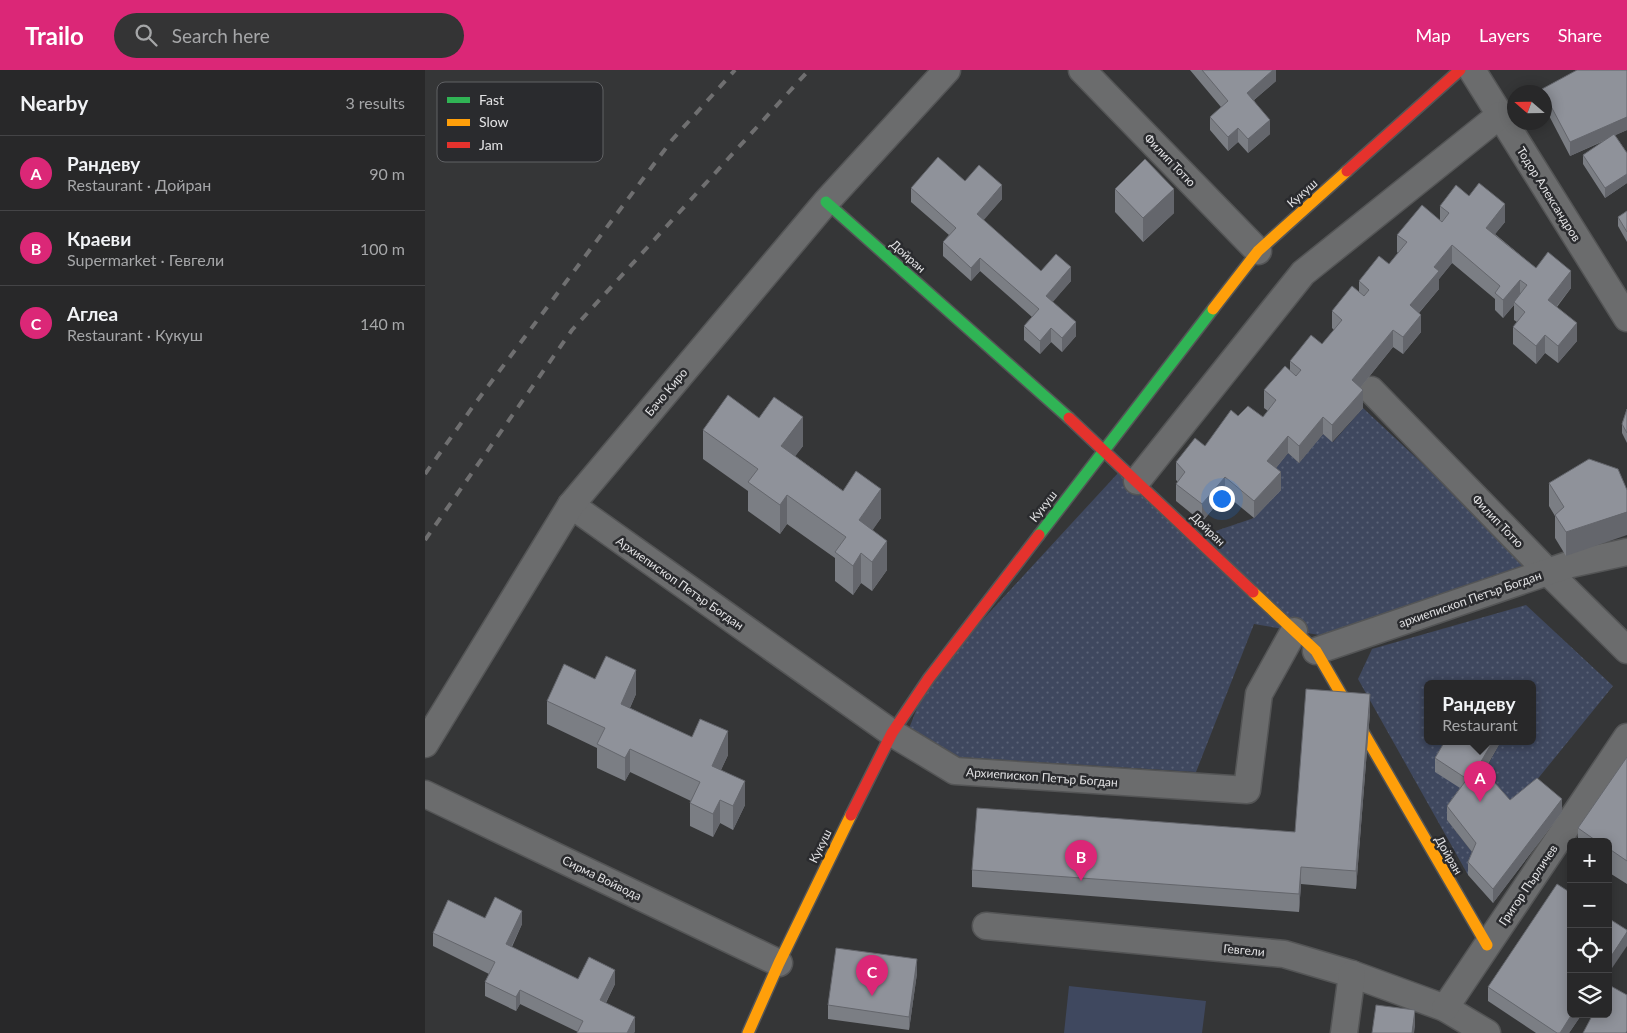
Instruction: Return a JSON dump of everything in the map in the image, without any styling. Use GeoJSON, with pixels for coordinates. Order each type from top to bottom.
{"type":"FeatureCollection","features":[{"type":"Feature","properties":{"kind":"street","name":"Бачо Киро"},"geometry":{"type":"LineString","coordinates":[[425,744],[571,505],[826,202],[947,70]]}},
{"type":"Feature","properties":{"kind":"street","name":"Филип Тотю"},"geometry":{"type":"LineString","coordinates":[[1082,70],[1258,251]]}},
{"type":"Feature","properties":{"kind":"street","name":"Кукуш"},"geometry":{"type":"LineString","coordinates":[[748,1033],[779,963],[892,732],[929,678],[1258,251],[1460,70]]}},
{"type":"Feature","properties":{"kind":"street","name":"Тодор Александров"},"geometry":{"type":"LineString","coordinates":[[1472,70],[1627,318]]}},
{"type":"Feature","properties":{"kind":"street"},"geometry":{"type":"LineString","coordinates":[[1137,481],[1303,273],[1500,115]]}},
{"type":"Feature","properties":{"kind":"street","name":"Дойран"},"geometry":{"type":"LineString","coordinates":[[826,202],[1104,450],[1316,651],[1487,945]]}},
{"type":"Feature","properties":{"kind":"street","name":"Филип Тотю"},"geometry":{"type":"LineString","coordinates":[[1371,390],[1548,572],[1627,650]]}},
{"type":"Feature","properties":{"kind":"street","name":"Архиепископ Петър Богдан"},"geometry":{"type":"LineString","coordinates":[[571,505],[892,732],[955,771],[1247,790],[1259,694],[1294,631]]}},
{"type":"Feature","properties":{"kind":"street","name":"архиепископ Петър Богдан"},"geometry":{"type":"LineString","coordinates":[[1316,651],[1571,564],[1627,552]]}},
{"type":"Feature","properties":{"kind":"street","name":"Григор Пърличев"},"geometry":{"type":"LineString","coordinates":[[1445,1008],[1627,737]]}},
{"type":"Feature","properties":{"kind":"street","name":"Сирма Войвода"},"geometry":{"type":"LineString","coordinates":[[425,794],[779,963]]}},
{"type":"Feature","properties":{"kind":"street","name":"Гевгели"},"geometry":{"type":"LineString","coordinates":[[986,926],[1284,954],[1352,974],[1445,1008],[1487,1033]]}},
{"type":"Feature","properties":{"kind":"street"},"geometry":{"type":"LineString","coordinates":[[1344,1033],[1352,974]]}},
{"type":"Feature","properties":{"kind":"shaded area"},"geometry":{"type":"Polygon","coordinates":[[[1363,408],[1536,570],[1325,636],[1254,624],[1196,772],[926,755],[908,731],[929,678],[1119,472],[1189,540],[1254,518],[1267,479],[1288,453],[1299,463],[1323,434],[1333,442],[1363,408]]]}},
{"type":"Feature","properties":{"kind":"shaded area"},"geometry":{"type":"Polygon","coordinates":[[[1526,605],[1613,686],[1510,813],[1480,779],[1499,745],[1536,745],[1536,680],[1424,680],[1424,745],[1455,745],[1467,792],[1447,820],[1476,857],[1468,875],[1358,679],[1372,649],[1526,605]]]}},
{"type":"Feature","properties":{"kind":"shaded area"},"geometry":{"type":"Polygon","coordinates":[[[1069,986],[1206,1001],[1202,1033],[1064,1033],[1069,986]]]}},
{"type":"Feature","properties":{"kind":"building"},"geometry":{"type":"Polygon","coordinates":[[[1202,70],[1273,70],[1247,93],[1270,120],[1248,139],[1238,128],[1228,137],[1210,117],[1228,101],[1202,70]]]}},
{"type":"Feature","properties":{"kind":"building"},"geometry":{"type":"Polygon","coordinates":[[[1577,70],[1627,70],[1627,117],[1570,142],[1552,108],[1552,85],[1549,85],[1577,70]]]}},
{"type":"Feature","properties":{"kind":"building"},"geometry":{"type":"Polygon","coordinates":[[[1614,134],[1627,153],[1627,174],[1605,188],[1583,155],[1614,134]]]}},
{"type":"Feature","properties":{"kind":"building"},"geometry":{"type":"Polygon","coordinates":[[[938,157],[965,181],[979,165],[1002,185],[977,214],[1041,271],[1056,254],[1071,267],[1046,296],[1076,322],[1062,338],[1051,328],[1040,341],[1024,326],[1039,309],[980,258],[971,268],[943,242],[956,228],[911,188],[938,157]]]}},
{"type":"Feature","properties":{"kind":"building"},"geometry":{"type":"Polygon","coordinates":[[[1145,159],[1174,189],[1143,218],[1115,189],[1145,159]]]}},
{"type":"Feature","properties":{"kind":"building"},"geometry":{"type":"Polygon","coordinates":[[[1479,183],[1505,204],[1486,228],[1536,268],[1548,252],[1571,271],[1548,300],[1577,323],[1558,346],[1545,335],[1536,346],[1513,327],[1525,312],[1514,302],[1527,285],[1520,280],[1503,300],[1495,293],[1500,286],[1452,245],[1434,267],[1439,271],[1410,305],[1421,315],[1403,337],[1393,330],[1352,380],[1363,390],[1332,425],[1323,417],[1299,446],[1288,436],[1267,461],[1281,472],[1254,501],[1225,477],[1202,504],[1176,484],[1185,472],[1176,462],[1195,438],[1205,446],[1231,410],[1238,416],[1248,406],[1263,417],[1276,400],[1264,390],[1285,366],[1296,376],[1301,370],[1290,361],[1311,335],[1322,344],[1342,320],[1332,311],[1352,286],[1364,296],[1369,290],[1359,281],[1379,256],[1389,264],[1407,242],[1397,235],[1422,205],[1442,222],[1449,213],[1440,206],[1456,185],[1469,196],[1479,183]]]}},
{"type":"Feature","properties":{"kind":"building"},"geometry":{"type":"Polygon","coordinates":[[[1627,211],[1627,232],[1618,217],[1627,211]]]}},
{"type":"Feature","properties":{"kind":"building"},"geometry":{"type":"Polygon","coordinates":[[[728,395],[759,418],[774,397],[803,417],[781,446],[843,491],[856,471],[881,489],[859,520],[887,541],[872,562],[861,553],[853,566],[835,552],[846,537],[787,495],[780,505],[748,482],[758,469],[703,430],[728,395]]]}},
{"type":"Feature","properties":{"kind":"building"},"geometry":{"type":"Polygon","coordinates":[[[1627,409],[1627,433],[1622,424],[1627,409]]]}},
{"type":"Feature","properties":{"kind":"building"},"geometry":{"type":"Polygon","coordinates":[[[1589,459],[1618,469],[1627,490],[1627,512],[1566,532],[1555,515],[1564,507],[1549,483],[1589,459]]]}},
{"type":"Feature","properties":{"kind":"building"},"geometry":{"type":"Polygon","coordinates":[[[606,656],[636,670],[621,704],[692,737],[700,719],[728,731],[712,766],[745,781],[733,806],[720,800],[713,814],[690,803],[700,782],[630,749],[625,758],[597,744],[605,728],[547,701],[564,664],[595,679],[606,656]]]}},
{"type":"Feature","properties":{"kind":"building"},"geometry":{"type":"Polygon","coordinates":[[[1306,689],[1370,694],[1356,871],[1301,867],[1299,894],[972,870],[977,808],[1295,832],[1306,689]]]}},
{"type":"Feature","properties":{"kind":"building"},"geometry":{"type":"Polygon","coordinates":[[[1443,745],[1491,745],[1479,765],[1510,800],[1537,778],[1562,799],[1493,889],[1468,862],[1476,843],[1447,806],[1467,779],[1435,758],[1443,745]]]}},
{"type":"Feature","properties":{"kind":"building"},"geometry":{"type":"Polygon","coordinates":[[[1627,757],[1627,861],[1612,851],[1612,838],[1592,838],[1578,828],[1627,757]]]}},
{"type":"Feature","properties":{"kind":"building"},"geometry":{"type":"Polygon","coordinates":[[[1557,884],[1567,890],[1567,1018],[1569,1018],[1560,1033],[1557,1033],[1488,987],[1557,884]]]}},
{"type":"Feature","properties":{"kind":"building"},"geometry":{"type":"Polygon","coordinates":[[[495,897],[522,911],[506,944],[578,979],[589,957],[615,970],[600,1000],[635,1017],[627,1033],[577,1033],[583,1021],[520,990],[516,997],[485,982],[495,962],[433,933],[448,900],[485,918],[495,897]]]}},
{"type":"Feature","properties":{"kind":"building"},"geometry":{"type":"Polygon","coordinates":[[[1612,921],[1627,930],[1612,955],[1612,921]]]}},
{"type":"Feature","properties":{"kind":"building"},"geometry":{"type":"Polygon","coordinates":[[[836,948],[917,959],[909,1017],[828,1005],[836,948]]]}},
{"type":"Feature","properties":{"kind":"building"},"geometry":{"type":"Polygon","coordinates":[[[1612,987],[1627,995],[1626,1033],[1583,1033],[1591,1018],[1612,1018],[1612,987]]]}},
{"type":"Feature","properties":{"kind":"building"},"geometry":{"type":"Polygon","coordinates":[[[1376,1005],[1415,1010],[1412,1033],[1372,1033],[1376,1005]]]}},
{"type":"Feature","properties":{"kind":"railway"},"geometry":{"type":"LineString","coordinates":[[425,474],[474,405],[672,140],[735,70]]}},
{"type":"Feature","properties":{"kind":"railway"},"geometry":{"type":"LineString","coordinates":[[425,540],[572,330],[809,70]]}},
{"type":"Feature","properties":{"kind":"traffic: fast"},"geometry":{"type":"LineString","coordinates":[[826,202],[1069,418]]}},
{"type":"Feature","properties":{"kind":"traffic: fast"},"geometry":{"type":"LineString","coordinates":[[1039,535],[1213,309]]}},
{"type":"Feature","properties":{"kind":"traffic: slow"},"geometry":{"type":"LineString","coordinates":[[1213,309],[1258,251],[1347,171]]}},
{"type":"Feature","properties":{"kind":"traffic: slow"},"geometry":{"type":"LineString","coordinates":[[1253,592],[1316,651],[1487,945]]}},
{"type":"Feature","properties":{"kind":"traffic: slow"},"geometry":{"type":"LineString","coordinates":[[748,1033],[779,963],[851,815]]}},
{"type":"Feature","properties":{"kind":"traffic: jam"},"geometry":{"type":"LineString","coordinates":[[1347,171],[1460,70]]}},
{"type":"Feature","properties":{"kind":"traffic: jam"},"geometry":{"type":"LineString","coordinates":[[1069,418],[1253,592]]}},
{"type":"Feature","properties":{"kind":"traffic: jam"},"geometry":{"type":"LineString","coordinates":[[851,815],[892,733],[929,678],[1039,535]]}},
{"type":"Feature","properties":{"kind":"place","name":"Рандеву"},"geometry":{"type":"Point","coordinates":[1480,802]}},
{"type":"Feature","properties":{"kind":"place","name":"Краеви"},"geometry":{"type":"Point","coordinates":[1081,881]}},
{"type":"Feature","properties":{"kind":"place","name":"Аглеа"},"geometry":{"type":"Point","coordinates":[872,996]}}]}
